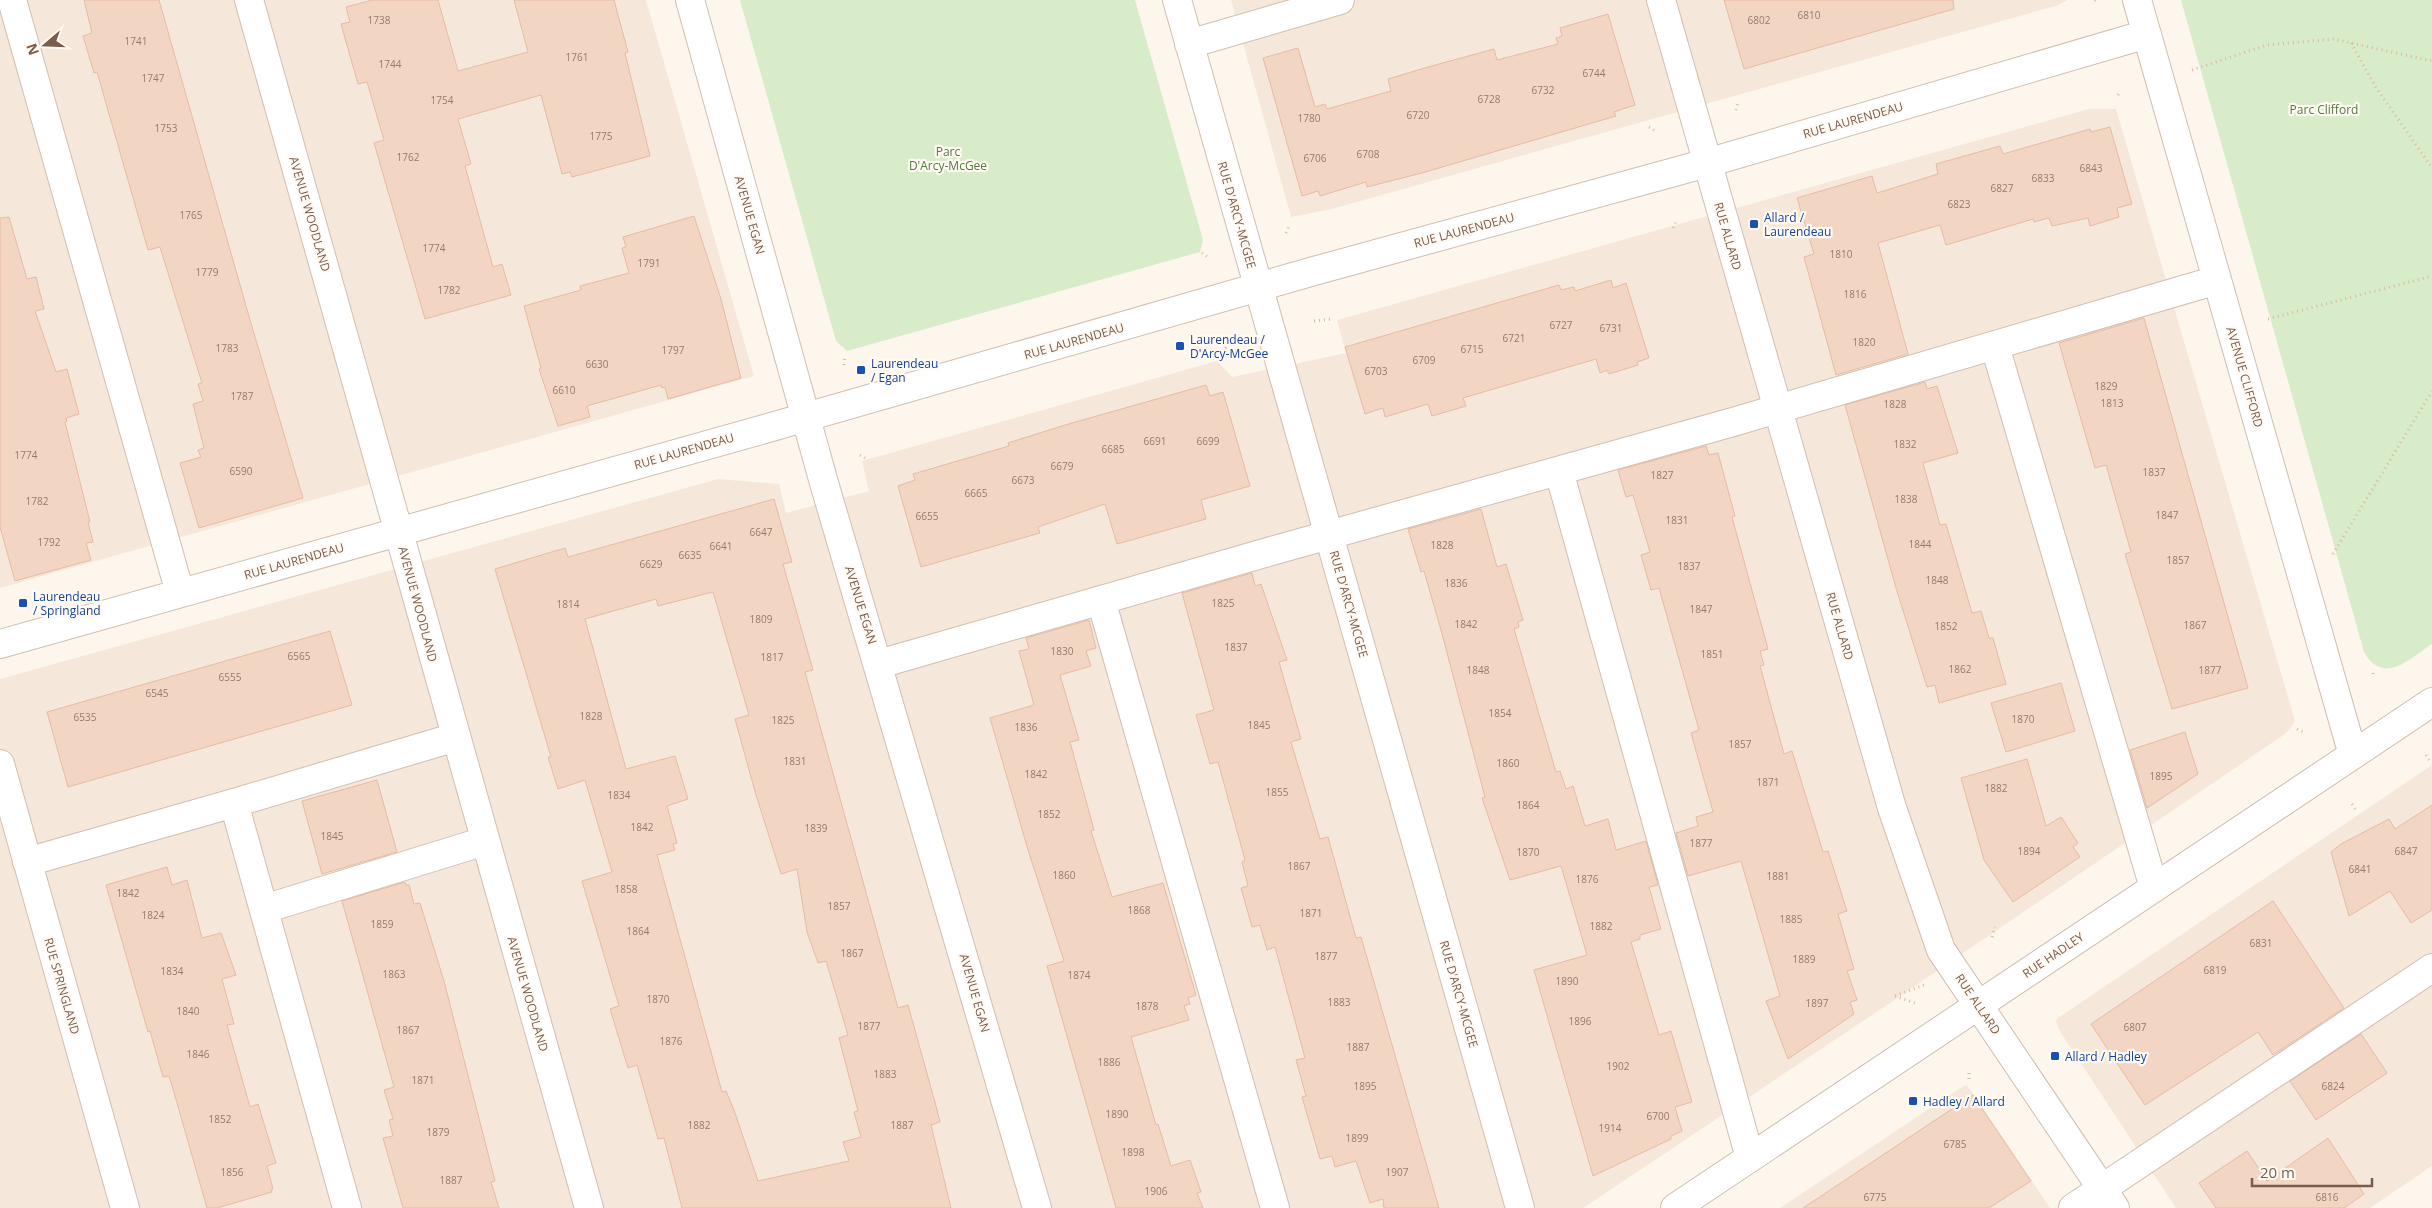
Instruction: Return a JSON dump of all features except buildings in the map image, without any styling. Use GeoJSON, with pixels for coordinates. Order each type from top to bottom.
{"type":"FeatureCollection","features":[{"type":"Feature","properties":{"kind":"street"},"geometry":{"type":"LineString","coordinates":[[12,0],[180,593]]}},
{"type":"Feature","properties":{"kind":"street","name":"AVENUE WOODLAND"},"geometry":{"type":"LineString","coordinates":[[249,0],[589,1208]]}},
{"type":"Feature","properties":{"kind":"street","name":"AVENUE EGAN"},"geometry":{"type":"LineString","coordinates":[[690,0],[806,417],[1038,1208]]}},
{"type":"Feature","properties":{"kind":"street","name":"RUE D'ARCY-MCGEE"},"geometry":{"type":"LineString","coordinates":[[1177,0],[1520,1208]]}},
{"type":"Feature","properties":{"kind":"street"},"geometry":{"type":"LineString","coordinates":[[1189,44],[1340,0]]}},
{"type":"Feature","properties":{"kind":"street","name":"RUE ALLARD"},"geometry":{"type":"LineString","coordinates":[[1661,0],[1892,808],[1941,950],[2108,1198]]}},
{"type":"Feature","properties":{"kind":"street","name":"AVENUE CLIFFORD"},"geometry":{"type":"LineString","coordinates":[[2137,0],[2353,755]]}},
{"type":"Feature","properties":{"kind":"street","name":"RUE LAURENDEAU"},"geometry":{"type":"LineString","coordinates":[[0,644],[1707,163],[2147,34]]}},
{"type":"Feature","properties":{"kind":"street"},"geometry":{"type":"LineString","coordinates":[[879,664],[1778,409],[2217,280]]}},
{"type":"Feature","properties":{"kind":"street"},"geometry":{"type":"LineString","coordinates":[[1995,346],[2154,888]]}},
{"type":"Feature","properties":{"kind":"street"},"geometry":{"type":"LineString","coordinates":[[1559,471],[1750,1158]]}},
{"type":"Feature","properties":{"kind":"street"},"geometry":{"type":"LineString","coordinates":[[1101,600],[1275,1208]]}},
{"type":"Feature","properties":{"kind":"street","name":"RUE HADLEY"},"geometry":{"type":"LineString","coordinates":[[1675,1208],[2432,702]]}},
{"type":"Feature","properties":{"kind":"street"},"geometry":{"type":"LineString","coordinates":[[27,862],[456,737]]}},
{"type":"Feature","properties":{"kind":"street","name":"RUE SPRINGLAND"},"geometry":{"type":"LineString","coordinates":[[0,764],[125,1208]]}},
{"type":"Feature","properties":{"kind":"street"},"geometry":{"type":"LineString","coordinates":[[234,803],[347,1208]]}},
{"type":"Feature","properties":{"kind":"street"},"geometry":{"type":"LineString","coordinates":[[264,909],[485,841]]}},
{"type":"Feature","properties":{"kind":"street"},"geometry":{"type":"LineString","coordinates":[[2073,1208],[2108,1198],[2432,968]]}},
{"type":"Feature","properties":{"kind":"path"},"geometry":{"type":"LineString","coordinates":[[2198,68],[2224,60],[2246,50],[2267,45],[2333,39],[2432,62]]}},
{"type":"Feature","properties":{"kind":"path"},"geometry":{"type":"LineString","coordinates":[[2351,43],[2380,94],[2432,168]]}},
{"type":"Feature","properties":{"kind":"path"},"geometry":{"type":"LineString","coordinates":[[1736,110],[1738,103]]}},
{"type":"Feature","properties":{"kind":"path"},"geometry":{"type":"LineString","coordinates":[[1649,127],[1655,131]]}},
{"type":"Feature","properties":{"kind":"path"},"geometry":{"type":"LineString","coordinates":[[1673,228],[1677,219]]}},
{"type":"Feature","properties":{"kind":"path"},"geometry":{"type":"LineString","coordinates":[[1286,233],[1290,226]]}},
{"type":"Feature","properties":{"kind":"path"},"geometry":{"type":"LineString","coordinates":[[1202,253],[1208,257]]}},
{"type":"Feature","properties":{"kind":"path"},"geometry":{"type":"LineString","coordinates":[[2268,319],[2432,276]]}},
{"type":"Feature","properties":{"kind":"path"},"geometry":{"type":"LineString","coordinates":[[1314,321],[1332,319]]}},
{"type":"Feature","properties":{"kind":"path"},"geometry":{"type":"LineString","coordinates":[[1214,358],[1230,344]]}},
{"type":"Feature","properties":{"kind":"path"},"geometry":{"type":"LineString","coordinates":[[844,364],[845,357]]}},
{"type":"Feature","properties":{"kind":"path"},"geometry":{"type":"LineString","coordinates":[[2332,554],[2432,391]]}},
{"type":"Feature","properties":{"kind":"path"},"geometry":{"type":"LineString","coordinates":[[860,455],[865,458]]}},
{"type":"Feature","properties":{"kind":"path"},"geometry":{"type":"LineString","coordinates":[[2297,729],[2303,732]]}},
{"type":"Feature","properties":{"kind":"path"},"geometry":{"type":"LineString","coordinates":[[2426,755],[2429,760]]}},
{"type":"Feature","properties":{"kind":"path"},"geometry":{"type":"LineString","coordinates":[[2352,804],[2355,809]]}},
{"type":"Feature","properties":{"kind":"path"},"geometry":{"type":"LineString","coordinates":[[1992,937],[1995,927]]}},
{"type":"Feature","properties":{"kind":"path"},"geometry":{"type":"LineString","coordinates":[[1924,1006],[1895,996],[1929,983]]}},
{"type":"Feature","properties":{"kind":"path"},"geometry":{"type":"LineString","coordinates":[[1969,1073],[1969,1081]]}},
{"type":"Feature","properties":{"kind":"shaded area"},"geometry":{"type":"Polygon","coordinates":[[[0,0],[646,0],[754,376],[0,588],[0,0]]]}},
{"type":"Feature","properties":{"kind":"shaded area"},"geometry":{"type":"Polygon","coordinates":[[[1231,0],[2067,0],[2059,5],[1332,209],[1291,217],[1231,0]]]}},
{"type":"Feature","properties":{"kind":"shaded area"},"geometry":{"type":"Polygon","coordinates":[[[2089,109],[2116,109],[2295,721],[2282,736],[1884,1007],[1583,1208],[0,1208],[0,679],[718,479],[779,484],[786,513],[869,491],[862,461],[1217,361],[1232,377],[1346,353],[1337,320],[2089,109]]]}},
{"type":"Feature","properties":{"kind":"shaded area"},"geometry":{"type":"Polygon","coordinates":[[[2432,765],[2432,1166],[2370,1208],[2176,1208],[2059,1030],[2056,1021],[2432,765]]]}},
{"type":"Feature","properties":{"kind":"shaded area"},"geometry":{"type":"Polygon","coordinates":[[[1967,1085],[2050,1208],[1780,1208],[1962,1087],[1967,1085]]]}},
{"type":"Feature","properties":{"kind":"green space","name":"Parc D'Arcy-McGee"},"geometry":{"type":"Polygon","coordinates":[[[740,0],[1135,0],[1203,240],[1200,252],[847,351],[836,341],[740,0]]]}},
{"type":"Feature","properties":{"kind":"green space","name":"Parc Clifford"},"geometry":{"type":"Polygon","coordinates":[[[2181,0],[2432,0],[2432,644],[2397,666],[2380,667],[2372,662],[2364,652],[2181,0]]]}},
{"type":"Feature","properties":{"kind":"place","name":"Allard / Laurendeau"},"geometry":{"type":"Point","coordinates":[1754,224]}},
{"type":"Feature","properties":{"kind":"place","name":"Laurendeau / D'Arcy-McGee"},"geometry":{"type":"Point","coordinates":[1180,346]}},
{"type":"Feature","properties":{"kind":"place","name":"Laurendeau / Egan"},"geometry":{"type":"Point","coordinates":[861,370]}},
{"type":"Feature","properties":{"kind":"place","name":"Laurendeau / Springland"},"geometry":{"type":"Point","coordinates":[23,603]}},
{"type":"Feature","properties":{"kind":"place","name":"Allard / Hadley"},"geometry":{"type":"Point","coordinates":[2055,1056]}},
{"type":"Feature","properties":{"kind":"place","name":"Hadley / Allard"},"geometry":{"type":"Point","coordinates":[1913,1101]}}]}
